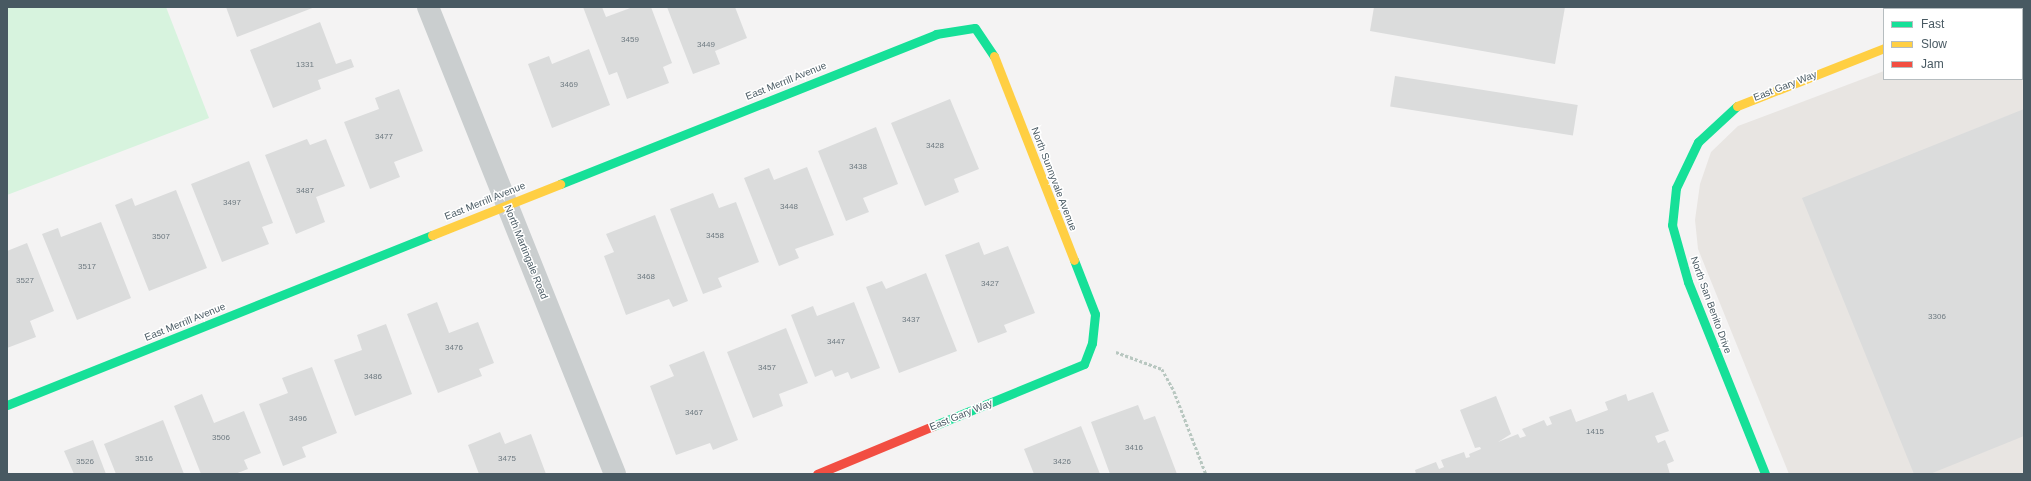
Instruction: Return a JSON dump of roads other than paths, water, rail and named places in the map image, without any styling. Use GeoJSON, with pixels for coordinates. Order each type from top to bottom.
{"type":"FeatureCollection","features":[{"type":"Feature","properties":{"kind":"street","name":"North Martingale Road"},"geometry":{"type":"LineString","coordinates":[[428,7],[615,474]]}},
{"type":"Feature","properties":{"kind":"street","name":"East Merrill Avenue"},"geometry":{"type":"LineString","coordinates":[[7,405],[507,204],[936,34],[975,28]]}},
{"type":"Feature","properties":{"kind":"street","name":"North Sunnyvale Avenue"},"geometry":{"type":"LineString","coordinates":[[975,28],[993,52],[1095,314],[1092,343]]}},
{"type":"Feature","properties":{"kind":"street","name":"East Gary Way"},"geometry":{"type":"LineString","coordinates":[[1698,142],[1740,103],[1883,48]]}},
{"type":"Feature","properties":{"kind":"street","name":"North San Benito Drive"},"geometry":{"type":"LineString","coordinates":[[1698,142],[1676,188],[1672,225],[1688,282],[1765,474]]}},
{"type":"Feature","properties":{"kind":"street","name":"East Gary Way"},"geometry":{"type":"LineString","coordinates":[[817,474],[1084,364],[1092,343]]}}]}
